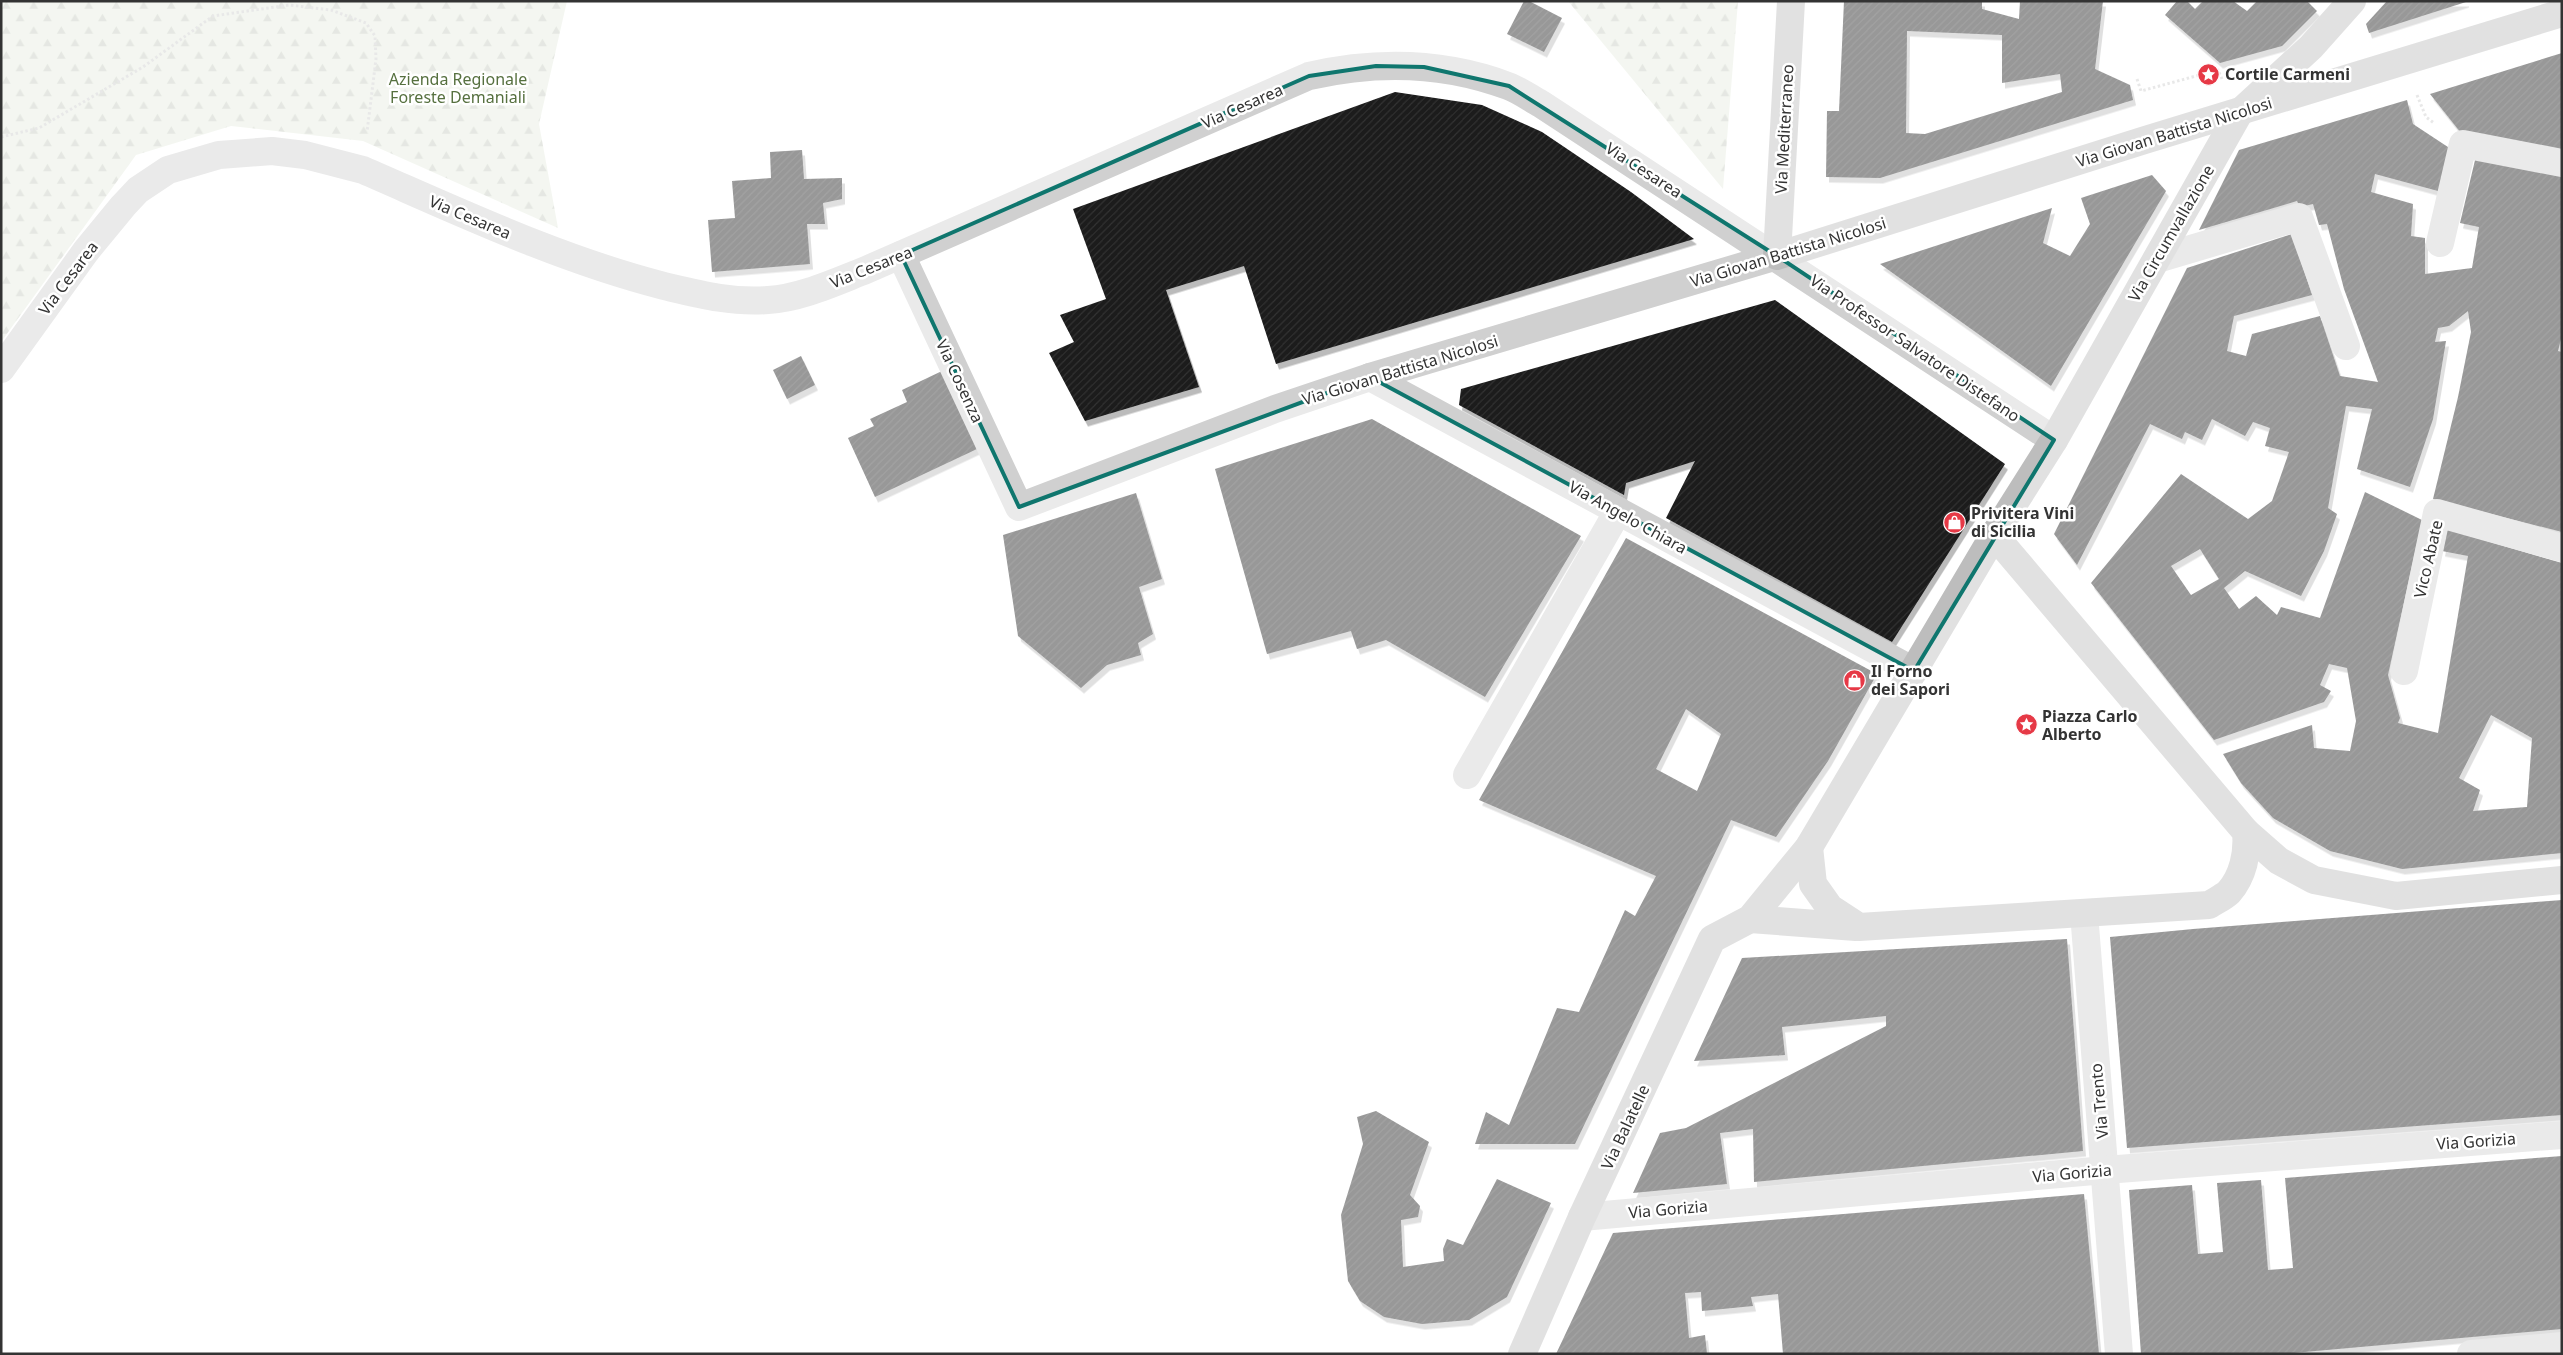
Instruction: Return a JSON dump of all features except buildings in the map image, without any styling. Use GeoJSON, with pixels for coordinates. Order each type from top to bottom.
{"type":"FeatureCollection","features":[{"type":"Feature","properties":{"kind":"street","name":"Via Mediterraneo"},"geometry":{"type":"LineString","coordinates":[[1777,256],[1791,1]]}},
{"type":"Feature","properties":{"kind":"street","name":"Via Circumvallazione"},"geometry":{"type":"LineString","coordinates":[[1750,920],[1809,847],[1994,535],[2054,440],[2240,113],[2311,47],[2352,1]]}},
{"type":"Feature","properties":{"kind":"street","name":"Via Giovan Battista Nicolosi"},"geometry":{"type":"LineString","coordinates":[[1019,506],[1274,409],[1370,376],[1777,256],[2145,140],[2240,113],[2562,13]]}},
{"type":"Feature","properties":{"kind":"street","name":"Via Cesarea"},"geometry":{"type":"LineString","coordinates":[[1,369],[86,251],[138,190],[161,174],[182,164],[219,155],[245,152],[305,155],[363,170],[543,248],[626,276],[732,300],[770,300],[819,288],[901,255],[1309,76],[1343,69],[1376,66],[1424,67],[1472,75],[1509,86],[1541,104],[1777,256]]}},
{"type":"Feature","properties":{"kind":"street"},"geometry":{"type":"LineString","coordinates":[[2440,243],[2463,144],[2562,163]]}},
{"type":"Feature","properties":{"kind":"street"},"geometry":{"type":"LineString","coordinates":[[2156,259],[2300,217],[2346,346]]}},
{"type":"Feature","properties":{"kind":"street","name":"Via Cosenza"},"geometry":{"type":"LineString","coordinates":[[901,255],[1019,506]]}},
{"type":"Feature","properties":{"kind":"street","name":"Via Professor Salvatore Distefano"},"geometry":{"type":"LineString","coordinates":[[1777,256],[2054,440]]}},
{"type":"Feature","properties":{"kind":"street","name":"Via Angelo Chiara"},"geometry":{"type":"LineString","coordinates":[[1370,376],[1886,658],[1914,671]]}},
{"type":"Feature","properties":{"kind":"street"},"geometry":{"type":"LineString","coordinates":[[1467,775],[1618,511]]}},
{"type":"Feature","properties":{"kind":"street","name":"Vico Abate"},"geometry":{"type":"LineString","coordinates":[[2404,671],[2437,513],[2562,548]]}},
{"type":"Feature","properties":{"kind":"street"},"geometry":{"type":"LineString","coordinates":[[1994,535],[2246,832],[2279,861],[2314,880],[2396,896],[2562,880]]}},
{"type":"Feature","properties":{"kind":"street"},"geometry":{"type":"LineString","coordinates":[[1750,920],[1859,927],[2085,926],[2209,905],[2228,892],[2242,868],[2247,846],[2246,832]]}},
{"type":"Feature","properties":{"kind":"street"},"geometry":{"type":"LineString","coordinates":[[1809,847],[1813,884],[1830,908],[1859,927]]}},
{"type":"Feature","properties":{"kind":"street","name":"Via Balatelle"},"geometry":{"type":"LineString","coordinates":[[1522,1354],[1582,1217],[1712,939],[1750,920]]}},
{"type":"Feature","properties":{"kind":"street","name":"Via Trento"},"geometry":{"type":"LineString","coordinates":[[2085,926],[2119,1354]]}},
{"type":"Feature","properties":{"kind":"street","name":"Via Gorizia"},"geometry":{"type":"LineString","coordinates":[[1582,1217],[2105,1170],[2562,1135]]}},
{"type":"Feature","properties":{"kind":"street"},"geometry":{"type":"LineString","coordinates":[[2471,1354],[2562,1346]]}},
{"type":"Feature","properties":{"kind":"path"},"geometry":{"type":"LineString","coordinates":[[1,137],[38,128],[143,67],[213,16],[289,5],[330,10],[366,23],[375,36],[376,59],[363,170]]}},
{"type":"Feature","properties":{"kind":"path"},"geometry":{"type":"LineString","coordinates":[[2404,62],[2426,117],[2463,144]]}},
{"type":"Feature","properties":{"kind":"highlighted area"},"geometry":{"type":"Polygon","coordinates":[[[1376,66],[1424,67],[1509,86],[1777,256],[2054,440],[1914,671],[1370,377],[1019,507],[901,255],[1309,76],[1376,66]]]}},
{"type":"Feature","properties":{"kind":"green space","name":"Azienda Regionale Foreste Demaniali"},"geometry":{"type":"Polygon","coordinates":[[[1,1],[567,1],[539,124],[558,228],[363,141],[231,126],[136,155],[1,342],[1,1]]]}},
{"type":"Feature","properties":{"kind":"green space"},"geometry":{"type":"Polygon","coordinates":[[[1568,1],[1738,1],[1723,189],[1568,1]]]}},
{"type":"Feature","properties":{"kind":"place","name":"Cortile Carmeni"},"geometry":{"type":"Point","coordinates":[2209,74]}},
{"type":"Feature","properties":{"kind":"place","name":"Privitera Vini di Sicilia"},"geometry":{"type":"Point","coordinates":[1955,522]}},
{"type":"Feature","properties":{"kind":"place","name":"Il Forno dei Sapori"},"geometry":{"type":"Point","coordinates":[1855,680]}},
{"type":"Feature","properties":{"kind":"place","name":"Piazza Carlo Alberto"},"geometry":{"type":"Point","coordinates":[2026,725]}}]}
